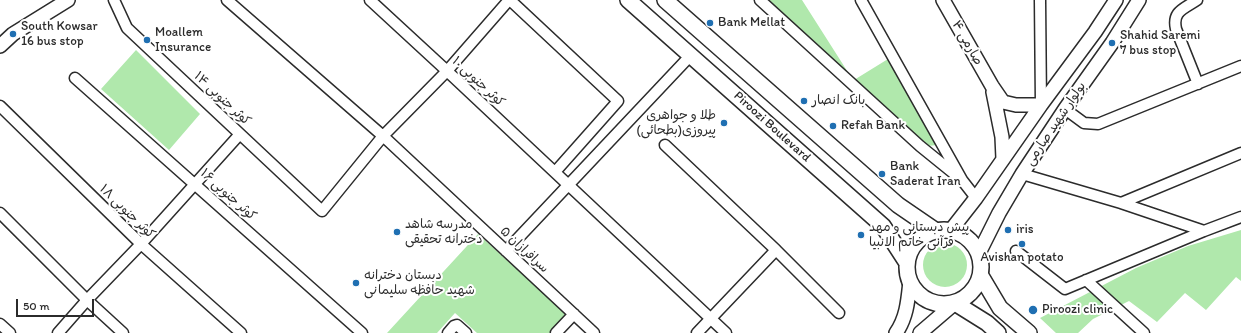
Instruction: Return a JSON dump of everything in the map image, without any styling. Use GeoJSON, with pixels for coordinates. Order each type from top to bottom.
{"type":"FeatureCollection","features":[{"type":"Feature","properties":{"kind":"main road"},"geometry":{"type":"LineString","coordinates":[[0,46],[13,34],[68,0]]}},
{"type":"Feature","properties":{"kind":"main road","name":"Piroozi Boulevard"},"geometry":{"type":"LineString","coordinates":[[628,0],[883,226],[907,263]]}},
{"type":"Feature","properties":{"kind":"main road","name":"Piroozi Boulevard"},"geometry":{"type":"LineString","coordinates":[[664,0],[898,205],[936,231]]}},
{"type":"Feature","properties":{"kind":"main road","name":"صارمی ۴"},"geometry":{"type":"LineString","coordinates":[[943,0],[992,86]]}},
{"type":"Feature","properties":{"kind":"main road","name":"بولوار شهید صارمی"},"geometry":{"type":"LineString","coordinates":[[951,230],[1004,159],[1041,105],[1095,32],[1116,0]]}},
{"type":"Feature","properties":{"kind":"main road","name":"بولوار شهید صارمی"},"geometry":{"type":"LineString","coordinates":[[979,253],[999,213],[1022,174],[1065,109],[1112,43],[1139,0]]}},
{"type":"Feature","properties":{"kind":"main road"},"geometry":{"type":"LineString","coordinates":[[992,86],[1003,102],[1016,105],[1041,105]]}},
{"type":"Feature","properties":{"kind":"main road"},"geometry":{"type":"LineString","coordinates":[[992,86],[1002,137],[1004,159]]}},
{"type":"Feature","properties":{"kind":"main road"},"geometry":{"type":"LineString","coordinates":[[920,333],[955,303],[964,299],[971,293],[981,276],[982,264],[979,253],[974,245],[968,238],[951,230],[936,231],[925,235],[917,242],[910,252],[907,263],[907,272],[910,281],[916,291],[923,298],[933,303],[955,303],[987,323],[998,333]]}},
{"type":"Feature","properties":{"kind":"main road"},"geometry":{"type":"LineString","coordinates":[[981,276],[1000,308],[1029,333]]}},
{"type":"Feature","properties":{"kind":"main road"},"geometry":{"type":"LineString","coordinates":[[896,333],[901,326],[908,306],[910,281]]}},
{"type":"Feature","properties":{"kind":"street","name":"کوثر جنوبی ۱۴"},"geometry":{"type":"LineString","coordinates":[[114,0],[127,28],[322,211],[383,136]]}},
{"type":"Feature","properties":{"kind":"street","name":"سرافرازان ۵"},"geometry":{"type":"LineString","coordinates":[[227,0],[383,136],[594,333]]}},
{"type":"Feature","properties":{"kind":"street","name":"کوثر جنوبی ۱۰"},"geometry":{"type":"LineString","coordinates":[[370,0],[447,70],[726,333]]}},
{"type":"Feature","properties":{"kind":"street"},"geometry":{"type":"LineString","coordinates":[[383,136],[447,70],[510,0],[618,100],[556,172]]}},
{"type":"Feature","properties":{"kind":"street"},"geometry":{"type":"LineString","coordinates":[[760,0],[914,141],[962,180]]}},
{"type":"Feature","properties":{"kind":"street"},"geometry":{"type":"LineString","coordinates":[[861,0],[962,180],[976,198]]}},
{"type":"Feature","properties":{"kind":"street"},"geometry":{"type":"LineString","coordinates":[[1040,0],[1041,105]]}},
{"type":"Feature","properties":{"kind":"street"},"geometry":{"type":"LineString","coordinates":[[1197,0],[1177,13],[1174,21],[1198,84]]}},
{"type":"Feature","properties":{"kind":"street"},"geometry":{"type":"LineString","coordinates":[[506,251],[691,55]]}},
{"type":"Feature","properties":{"kind":"street"},"geometry":{"type":"LineString","coordinates":[[1065,109],[1084,123],[1098,124],[1241,66]]}},
{"type":"Feature","properties":{"kind":"street","name":"کوثر جنوبی ۱۶"},"geometry":{"type":"LineString","coordinates":[[75,78],[195,183],[362,333]]}},
{"type":"Feature","properties":{"kind":"street","name":"کوثر جنوبی ۱۸"},"geometry":{"type":"LineString","coordinates":[[0,106],[141,244],[241,333]]}},
{"type":"Feature","properties":{"kind":"street"},"geometry":{"type":"LineString","coordinates":[[58,333],[240,134]]}},
{"type":"Feature","properties":{"kind":"street"},"geometry":{"type":"LineString","coordinates":[[665,145],[776,250],[839,313]]}},
{"type":"Feature","properties":{"kind":"street"},"geometry":{"type":"LineString","coordinates":[[1121,203],[1241,153]]}},
{"type":"Feature","properties":{"kind":"street"},"geometry":{"type":"LineString","coordinates":[[1022,174],[1121,203],[1204,231]]}},
{"type":"Feature","properties":{"kind":"street"},"geometry":{"type":"LineString","coordinates":[[0,213],[87,300],[124,333]]}},
{"type":"Feature","properties":{"kind":"street"},"geometry":{"type":"LineString","coordinates":[[1016,250],[1065,289],[1241,217]]}},
{"type":"Feature","properties":{"kind":"street"},"geometry":{"type":"LineString","coordinates":[[697,333],[776,250]]}},
{"type":"Feature","properties":{"kind":"street"},"geometry":{"type":"LineString","coordinates":[[1086,280],[1144,333]]}},
{"type":"Feature","properties":{"kind":"street"},"geometry":{"type":"LineString","coordinates":[[556,333],[574,314]]}},
{"type":"Feature","properties":{"kind":"street"},"geometry":{"type":"LineString","coordinates":[[0,324],[10,333]]}},
{"type":"Feature","properties":{"kind":"street"},"geometry":{"type":"LineString","coordinates":[[448,333],[454,326],[457,325],[466,333]]}},
{"type":"Feature","properties":{"kind":"green space"},"geometry":{"type":"Polygon","coordinates":[[[766,0],[802,0],[851,77],[766,0]]]}},
{"type":"Feature","properties":{"kind":"green space"},"geometry":{"type":"Polygon","coordinates":[[[136,50],[200,114],[169,150],[101,89],[136,50]]]}},
{"type":"Feature","properties":{"kind":"green space"},"geometry":{"type":"Polygon","coordinates":[[[888,59],[938,145],[927,146],[854,80],[888,59]]]}},
{"type":"Feature","properties":{"kind":"green space"},"geometry":{"type":"Polygon","coordinates":[[[1241,230],[1241,281],[1236,277],[1206,310],[1185,293],[1157,322],[1129,301],[1093,319],[1078,333],[1056,333],[1040,318],[1136,268],[1188,246],[1241,230]]]}},
{"type":"Feature","properties":{"kind":"green space"},"geometry":{"type":"Polygon","coordinates":[[[478,234],[572,319],[559,333],[477,333],[455,313],[437,333],[387,333],[478,234]]]}},
{"type":"Feature","properties":{"kind":"green space"},"geometry":{"type":"Polygon","coordinates":[[[941,243],[949,243],[954,244],[961,249],[966,256],[966,274],[961,281],[954,286],[941,287],[933,284],[926,277],[923,269],[923,261],[926,253],[933,246],[941,243]]]}},
{"type":"Feature","properties":{"kind":"place","name":"Bank Mellat"},"geometry":{"type":"Point","coordinates":[710,23]}},
{"type":"Feature","properties":{"kind":"place","name":"South Kowsar 16 bus stop"},"geometry":{"type":"Point","coordinates":[13,34]}},
{"type":"Feature","properties":{"kind":"place","name":"Moallem Insurance"},"geometry":{"type":"Point","coordinates":[147,40]}},
{"type":"Feature","properties":{"kind":"place","name":"Shahid Saremi 7 bus stop"},"geometry":{"type":"Point","coordinates":[1112,43]}},
{"type":"Feature","properties":{"kind":"place","name":"بانک انصار"},"geometry":{"type":"Point","coordinates":[804,101]}},
{"type":"Feature","properties":{"kind":"place","name":"طلا و جواهری پیروزی(بطحائی)"},"geometry":{"type":"Point","coordinates":[724,123]}},
{"type":"Feature","properties":{"kind":"place","name":"Refah Bank"},"geometry":{"type":"Point","coordinates":[833,126]}},
{"type":"Feature","properties":{"kind":"place","name":"Bank Saderat Iran"},"geometry":{"type":"Point","coordinates":[882,174]}},
{"type":"Feature","properties":{"kind":"place","name":"iris"},"geometry":{"type":"Point","coordinates":[1008,230]}},
{"type":"Feature","properties":{"kind":"place","name":"مدرسه شاهد دخترانه تحقیقی"},"geometry":{"type":"Point","coordinates":[397,232]}},
{"type":"Feature","properties":{"kind":"place","name":"پیش دبستانی و مهد قرآنی خاتم الانبیا"},"geometry":{"type":"Point","coordinates":[861,235]}},
{"type":"Feature","properties":{"kind":"place","name":"Avishan potato"},"geometry":{"type":"Point","coordinates":[1022,244]}},
{"type":"Feature","properties":{"kind":"place","name":"دبستان دخترانه شهید حافظه سلیمانی"},"geometry":{"type":"Point","coordinates":[356,283]}},
{"type":"Feature","properties":{"kind":"place","name":"Piroozi clinic"},"geometry":{"type":"Point","coordinates":[1033,310]}}]}
